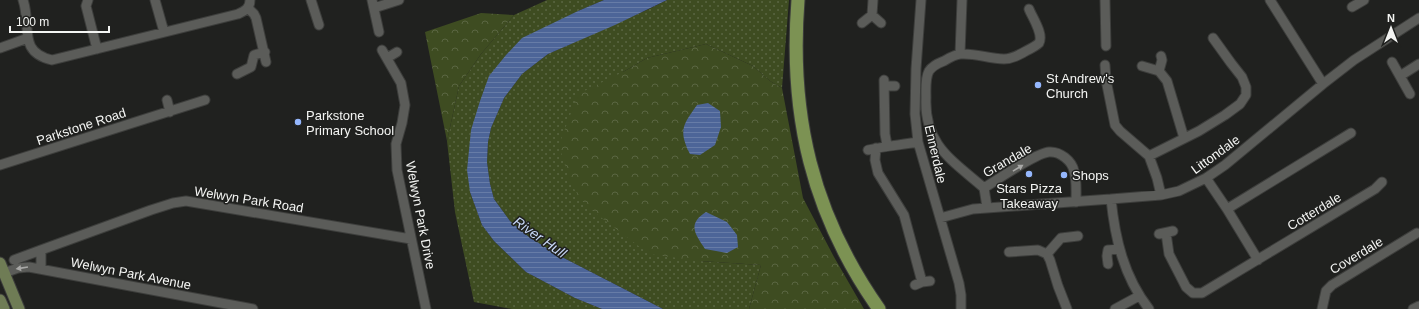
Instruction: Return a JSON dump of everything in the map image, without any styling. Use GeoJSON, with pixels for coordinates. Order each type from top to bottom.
{"type":"FeatureCollection","features":[{"type":"Feature","properties":{"kind":"highway"},"geometry":{"type":"LineString","coordinates":[[798,0],[796,43],[797,92],[803,134],[812,173],[826,212],[841,246],[862,284],[879,309]]}},
{"type":"Feature","properties":{"kind":"main road"},"geometry":{"type":"LineString","coordinates":[[2,268],[19,309]]}},
{"type":"Feature","properties":{"kind":"main road"},"geometry":{"type":"LineString","coordinates":[[0,300],[4,309]]}},
{"type":"Feature","properties":{"kind":"street"},"geometry":{"type":"LineString","coordinates":[[23,0],[31,50],[42,58],[52,60],[238,14],[245,11],[249,4]]}},
{"type":"Feature","properties":{"kind":"street"},"geometry":{"type":"LineString","coordinates":[[88,0],[86,6],[97,49]]}},
{"type":"Feature","properties":{"kind":"street"},"geometry":{"type":"LineString","coordinates":[[155,0],[164,32]]}},
{"type":"Feature","properties":{"kind":"street"},"geometry":{"type":"LineString","coordinates":[[311,0],[319,25]]}},
{"type":"Feature","properties":{"kind":"street"},"geometry":{"type":"LineString","coordinates":[[379,32],[373,4],[399,0]]}},
{"type":"Feature","properties":{"kind":"street"},"geometry":{"type":"LineString","coordinates":[[872,16],[873,0]]}},
{"type":"Feature","properties":{"kind":"street","name":"Ennerdale"},"geometry":{"type":"LineString","coordinates":[[921,0],[916,68],[915,114],[918,142],[959,283],[962,295],[961,309]]}},
{"type":"Feature","properties":{"kind":"street"},"geometry":{"type":"LineString","coordinates":[[960,54],[962,0]]}},
{"type":"Feature","properties":{"kind":"street"},"geometry":{"type":"LineString","coordinates":[[1105,0],[1106,46]]}},
{"type":"Feature","properties":{"kind":"street"},"geometry":{"type":"LineString","coordinates":[[1270,0],[1323,84]]}},
{"type":"Feature","properties":{"kind":"street"},"geometry":{"type":"LineString","coordinates":[[1352,7],[1364,0]]}},
{"type":"Feature","properties":{"kind":"street"},"geometry":{"type":"LineString","coordinates":[[249,4],[256,18],[265,52],[266,62]]}},
{"type":"Feature","properties":{"kind":"street","name":"Grandale"},"geometry":{"type":"LineString","coordinates":[[987,207],[984,188],[936,144],[930,131],[927,119],[927,80],[929,71],[935,65],[960,54],[1004,59],[1015,58],[1038,44],[1041,38],[1028,9]]}},
{"type":"Feature","properties":{"kind":"street"},"geometry":{"type":"LineString","coordinates":[[862,23],[872,16]]}},
{"type":"Feature","properties":{"kind":"street"},"geometry":{"type":"LineString","coordinates":[[872,16],[881,23]]}},
{"type":"Feature","properties":{"kind":"street","name":"Littondale"},"geometry":{"type":"LineString","coordinates":[[940,218],[973,208],[1161,195],[1179,191],[1206,178],[1225,165],[1354,60],[1419,18]]}},
{"type":"Feature","properties":{"kind":"street"},"geometry":{"type":"LineString","coordinates":[[0,48],[28,38]]}},
{"type":"Feature","properties":{"kind":"street"},"geometry":{"type":"LineString","coordinates":[[1149,156],[1199,131],[1240,104],[1246,95],[1246,87],[1242,78],[1230,64],[1213,38]]}},
{"type":"Feature","properties":{"kind":"street"},"geometry":{"type":"LineString","coordinates":[[237,74],[251,67],[254,56],[265,52]]}},
{"type":"Feature","properties":{"kind":"street","name":"Welwyn Park Drive"},"geometry":{"type":"LineString","coordinates":[[397,52],[385,54],[401,83],[405,105],[396,144],[397,170],[426,309]]}},
{"type":"Feature","properties":{"kind":"street"},"geometry":{"type":"LineString","coordinates":[[1158,71],[1162,60],[1161,56]]}},
{"type":"Feature","properties":{"kind":"street"},"geometry":{"type":"LineString","coordinates":[[1392,62],[1410,94]]}},
{"type":"Feature","properties":{"kind":"street"},"geometry":{"type":"LineString","coordinates":[[1400,76],[1419,64]]}},
{"type":"Feature","properties":{"kind":"street"},"geometry":{"type":"LineString","coordinates":[[1105,65],[1106,80],[1115,125],[1149,156],[1161,195]]}},
{"type":"Feature","properties":{"kind":"street"},"geometry":{"type":"LineString","coordinates":[[1142,66],[1158,71],[1167,81],[1184,138]]}},
{"type":"Feature","properties":{"kind":"street"},"geometry":{"type":"LineString","coordinates":[[887,145],[885,134],[884,83],[895,86]]}},
{"type":"Feature","properties":{"kind":"street"},"geometry":{"type":"LineString","coordinates":[[167,100],[170,112]]}},
{"type":"Feature","properties":{"kind":"street","name":"Parkstone Road"},"geometry":{"type":"LineString","coordinates":[[0,165],[206,100]]}},
{"type":"Feature","properties":{"kind":"street"},"geometry":{"type":"LineString","coordinates":[[1227,209],[1351,133]]}},
{"type":"Feature","properties":{"kind":"street"},"geometry":{"type":"LineString","coordinates":[[918,142],[887,145],[872,149],[878,173],[904,215],[922,282]]}},
{"type":"Feature","properties":{"kind":"street","name":"Grandale"},"geometry":{"type":"LineString","coordinates":[[984,188],[1038,156],[1049,152],[1061,155],[1072,165],[1075,171],[1076,202]]}},
{"type":"Feature","properties":{"kind":"street"},"geometry":{"type":"LineString","coordinates":[[1206,178],[1258,260]]}},
{"type":"Feature","properties":{"kind":"street","name":"Cotterdale"},"geometry":{"type":"LineString","coordinates":[[1166,233],[1169,254],[1186,287],[1193,293],[1202,293],[1375,189],[1382,182]]}},
{"type":"Feature","properties":{"kind":"street"},"geometry":{"type":"LineString","coordinates":[[1111,199],[1119,249],[1125,268],[1139,296],[1149,309]]}},
{"type":"Feature","properties":{"kind":"street","name":"Welwyn Park Road"},"geometry":{"type":"LineString","coordinates":[[14,260],[150,210],[173,203],[186,201],[411,239]]}},
{"type":"Feature","properties":{"kind":"street","name":"Coverdale"},"geometry":{"type":"LineString","coordinates":[[1322,309],[1326,291],[1332,285],[1417,233]]}},
{"type":"Feature","properties":{"kind":"street"},"geometry":{"type":"LineString","coordinates":[[1047,254],[1061,238],[1078,236]]}},
{"type":"Feature","properties":{"kind":"street"},"geometry":{"type":"LineString","coordinates":[[1108,264],[1106,256],[1108,250],[1119,249]]}},
{"type":"Feature","properties":{"kind":"street"},"geometry":{"type":"LineString","coordinates":[[40,269],[41,250]]}},
{"type":"Feature","properties":{"kind":"street"},"geometry":{"type":"LineString","coordinates":[[1008,252],[1038,250],[1047,254],[1067,309]]}},
{"type":"Feature","properties":{"kind":"street","name":"Welwyn Park Avenue"},"geometry":{"type":"LineString","coordinates":[[2,268],[29,267],[253,309]]}},
{"type":"Feature","properties":{"kind":"street"},"geometry":{"type":"LineString","coordinates":[[1116,309],[1139,296]]}},
{"type":"Feature","properties":{"kind":"street"},"geometry":{"type":"LineString","coordinates":[[1413,309],[1419,306]]}},
{"type":"Feature","properties":{"kind":"green space"},"geometry":{"type":"Polygon","coordinates":[[[547,0],[604,0],[578,11],[506,55],[470,192],[482,225],[494,241],[526,272],[575,298],[602,309],[512,309],[474,302],[455,212],[447,141],[459,86],[481,54],[514,15],[547,0]]]}},
{"type":"Feature","properties":{"kind":"green space"},"geometry":{"type":"Polygon","coordinates":[[[667,0],[789,0],[782,88],[770,81],[753,66],[706,44],[647,58],[623,72],[700,261],[761,265],[749,309],[663,309],[558,255],[529,237],[510,221],[494,199],[490,184],[487,162],[488,142],[491,128],[504,98],[522,74],[548,54],[667,0]]]}},
{"type":"Feature","properties":{"kind":"green space"},"geometry":{"type":"Polygon","coordinates":[[[481,13],[514,15],[481,54],[459,86],[447,141],[425,32],[481,13]]]}},
{"type":"Feature","properties":{"kind":"green space"},"geometry":{"type":"Polygon","coordinates":[[[706,44],[753,66],[770,81],[782,88],[803,198],[834,257],[864,309],[749,309],[761,265],[700,261],[649,254],[586,206],[570,183],[559,145],[578,94],[623,72],[647,58],[706,44]]]}},
{"type":"Feature","properties":{"kind":"water"},"geometry":{"type":"Polygon","coordinates":[[[604,0],[667,0],[615,25],[548,54],[522,74],[504,98],[491,128],[488,142],[487,162],[490,184],[494,199],[510,221],[529,237],[558,255],[663,309],[602,309],[575,298],[526,272],[494,241],[482,225],[470,192],[467,170],[471,130],[489,76],[522,38],[604,0]]]}},
{"type":"Feature","properties":{"kind":"water"},"geometry":{"type":"Polygon","coordinates":[[[708,103],[720,111],[721,127],[715,145],[700,155],[690,154],[686,146],[683,133],[685,123],[697,105],[708,103]]]}},
{"type":"Feature","properties":{"kind":"water"},"geometry":{"type":"Polygon","coordinates":[[[706,212],[727,222],[737,235],[738,247],[727,253],[705,249],[698,239],[695,225],[700,216],[706,212]]]}},
{"type":"Feature","properties":{"kind":"place","name":"St Andrew's Church"},"geometry":{"type":"Point","coordinates":[1038,85]}},
{"type":"Feature","properties":{"kind":"place","name":"Parkstone Primary School"},"geometry":{"type":"Point","coordinates":[298,122]}},
{"type":"Feature","properties":{"kind":"place","name":"Stars Pizza Takeaway"},"geometry":{"type":"Point","coordinates":[1029,174]}},
{"type":"Feature","properties":{"kind":"place","name":"Shops"},"geometry":{"type":"Point","coordinates":[1064,175]}},
{"type":"Feature","properties":{"kind":"water label","name":"River Hull"},"geometry":{"type":"Point","coordinates":[540,237]}}]}
